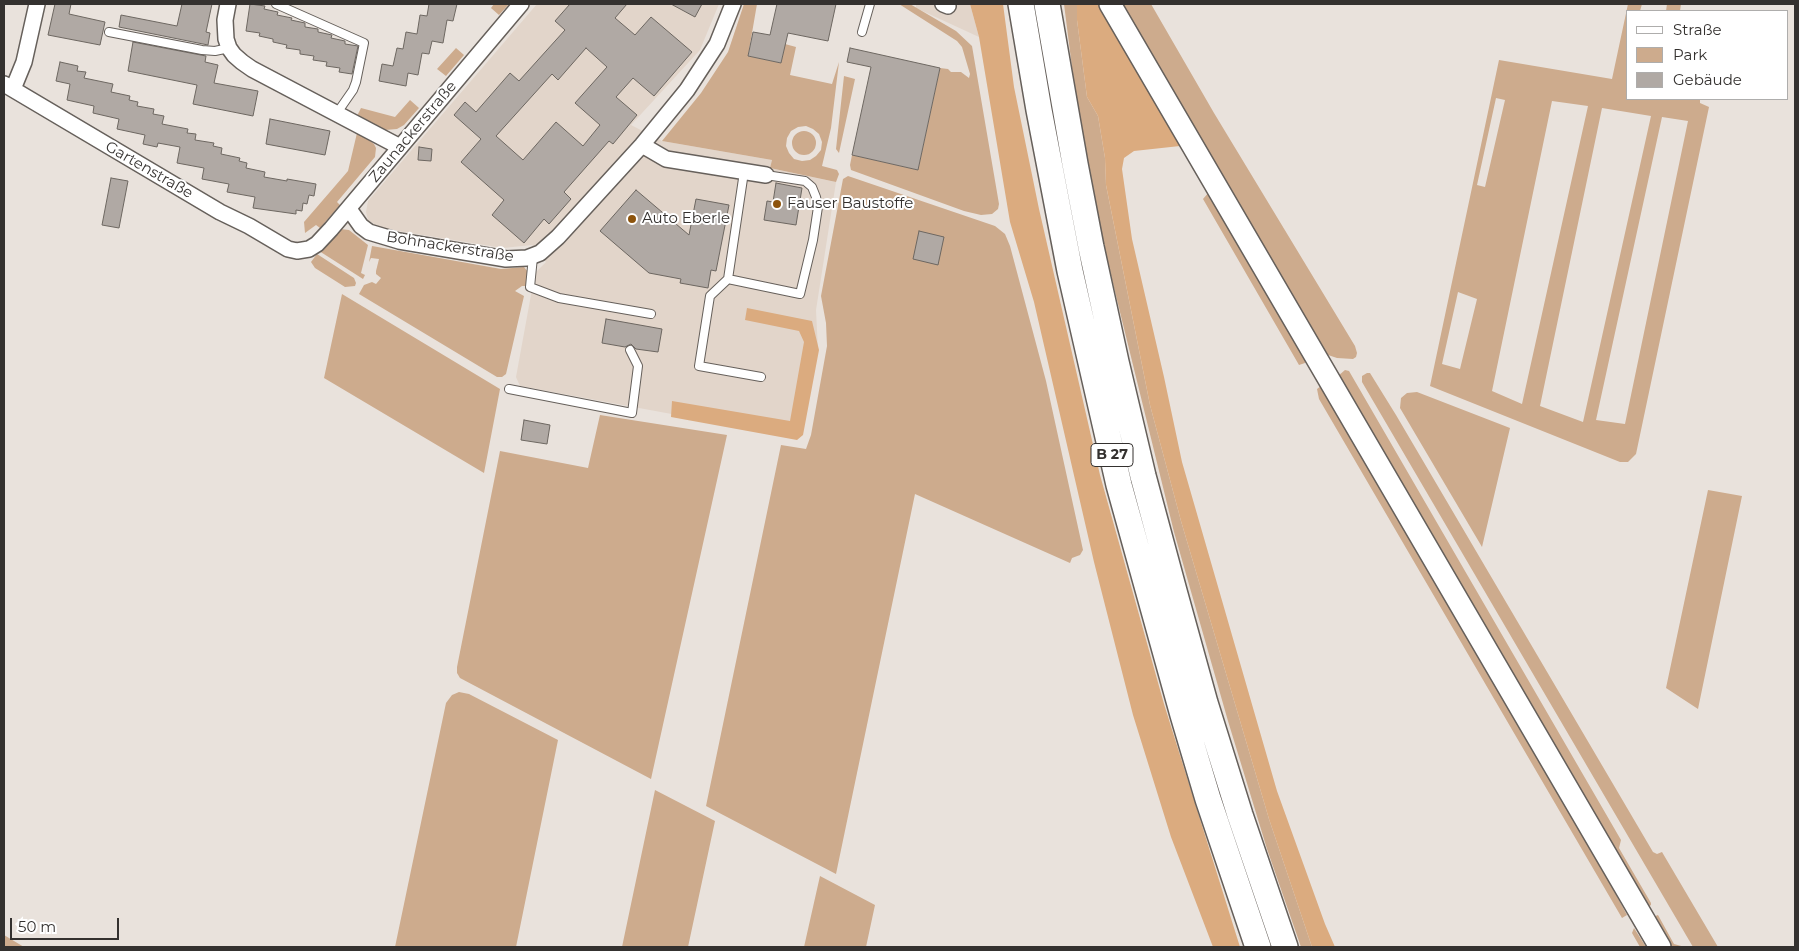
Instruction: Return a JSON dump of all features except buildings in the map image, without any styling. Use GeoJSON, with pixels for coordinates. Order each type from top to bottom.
{"type":"FeatureCollection","features":[{"type":"Feature","properties":{"kind":"highway","name":"B 27"},"geometry":{"type":"LineString","coordinates":[[1021,4],[1070,271],[1115,470],[1183,715],[1211,808],[1258,947]]}},
{"type":"Feature","properties":{"kind":"highway","name":"B 27"},"geometry":{"type":"LineString","coordinates":[[1047,4],[1093,256],[1143,476],[1211,721],[1240,815],[1285,947]]}},
{"type":"Feature","properties":{"kind":"main road"},"geometry":{"type":"LineString","coordinates":[[1110,4],[1660,947]]}},
{"type":"Feature","properties":{"kind":"street"},"geometry":{"type":"LineString","coordinates":[[8,86],[24,62],[37,4]]}},
{"type":"Feature","properties":{"kind":"street"},"geometry":{"type":"LineString","coordinates":[[228,4],[225,30],[229,48],[234,55],[252,69],[400,147]]}},
{"type":"Feature","properties":{"kind":"street","name":"Zaunackerstraße"},"geometry":{"type":"LineString","coordinates":[[297,251],[309,249],[317,244],[349,209],[521,4]]}},
{"type":"Feature","properties":{"kind":"street","name":"Bohnackerstraße"},"geometry":{"type":"LineString","coordinates":[[349,209],[361,226],[369,232],[385,238],[423,246],[506,258],[533,257],[558,237],[642,145],[676,104],[702,69],[717,44],[733,4]]}},
{"type":"Feature","properties":{"kind":"street","name":"Gartenstraße"},"geometry":{"type":"LineString","coordinates":[[8,86],[220,212],[249,226],[288,249],[297,251]]}},
{"type":"Feature","properties":{"kind":"street"},"geometry":{"type":"LineString","coordinates":[[642,145],[666,159],[766,175]]}},
{"type":"Feature","properties":{"kind":"lane"},"geometry":{"type":"LineString","coordinates":[[276,4],[364,43],[353,90],[337,113]]}},
{"type":"Feature","properties":{"kind":"lane"},"geometry":{"type":"LineString","coordinates":[[862,32],[870,4]]}},
{"type":"Feature","properties":{"kind":"lane"},"geometry":{"type":"LineString","coordinates":[[109,32],[202,50],[215,51],[229,48]]}},
{"type":"Feature","properties":{"kind":"lane"},"geometry":{"type":"LineString","coordinates":[[744,172],[728,278],[710,296],[699,366],[761,377]]}},
{"type":"Feature","properties":{"kind":"lane"},"geometry":{"type":"LineString","coordinates":[[728,278],[800,294],[813,240],[818,207],[816,197],[812,187],[805,182],[766,175]]}},
{"type":"Feature","properties":{"kind":"lane","name":"Bohnackerstraße"},"geometry":{"type":"LineString","coordinates":[[533,257],[530,286],[559,298],[651,314]]}},
{"type":"Feature","properties":{"kind":"lane"},"geometry":{"type":"LineString","coordinates":[[509,389],[632,413],[638,366],[630,350]]}},
{"type":"Feature","properties":{"kind":"shaded area"},"geometry":{"type":"Polygon","coordinates":[[[537,4],[719,4],[700,50],[631,125],[662,141],[772,160],[770,168],[836,182],[816,310],[818,350],[796,437],[520,386],[516,377],[535,273],[546,262],[532,245],[503,248],[380,228],[368,220],[366,212],[368,201],[537,4]]]}},
{"type":"Feature","properties":{"kind":"shaded area"},"geometry":{"type":"Polygon","coordinates":[[[916,4],[970,4],[979,37],[916,8],[916,4]]]}},
{"type":"Feature","properties":{"kind":"shaded area"},"geometry":{"type":"Polygon","coordinates":[[[970,4],[1003,4],[1014,87],[1039,209],[1100,475],[1164,704],[1240,947],[1213,947],[1171,837],[1133,715],[1094,562],[1034,302],[1010,222],[979,37],[970,4]]]}},
{"type":"Feature","properties":{"kind":"shaded area"},"geometry":{"type":"Polygon","coordinates":[[[1077,4],[1098,4],[1113,25],[1180,146],[1134,151],[1124,158],[1122,169],[1132,239],[1182,462],[1277,791],[1335,947],[1312,947],[1269,819],[1181,521],[1150,405],[1106,185],[1105,158],[1098,116],[1087,97],[1077,20],[1077,4]]]}},
{"type":"Feature","properties":{"kind":"shaded area"},"geometry":{"type":"Polygon","coordinates":[[[747,308],[812,321],[819,350],[803,435],[797,440],[671,417],[672,401],[790,421],[804,342],[799,331],[745,320],[747,308]]]}},
{"type":"Feature","properties":{"kind":"green space"},"geometry":{"type":"Polygon","coordinates":[[[494,4],[509,4],[499,15],[491,8],[494,4]]]}},
{"type":"Feature","properties":{"kind":"green space"},"geometry":{"type":"Polygon","coordinates":[[[744,4],[757,4],[748,56],[781,63],[785,44],[796,47],[790,75],[832,84],[839,62],[831,128],[822,166],[837,170],[839,174],[836,182],[770,168],[772,160],[662,141],[701,93],[728,52],[744,4]],[[806,126],[798,127],[791,131],[787,138],[786,146],[794,159],[810,160],[821,150],[822,142],[819,134],[806,126]]]}},
{"type":"Feature","properties":{"kind":"green space"},"geometry":{"type":"Polygon","coordinates":[[[899,4],[910,4],[956,31],[972,46],[999,204],[998,209],[992,214],[981,215],[964,211],[851,170],[852,155],[918,170],[940,68],[948,69],[951,72],[961,72],[969,78],[970,74],[962,47],[957,41],[899,4]]]}},
{"type":"Feature","properties":{"kind":"green space"},"geometry":{"type":"Polygon","coordinates":[[[1064,4],[1077,4],[1077,20],[1087,97],[1098,116],[1105,158],[1106,185],[1150,405],[1181,521],[1269,819],[1312,947],[1301,947],[1267,849],[1174,532],[1106,255],[1074,83],[1064,4]]]}},
{"type":"Feature","properties":{"kind":"green space"},"geometry":{"type":"Polygon","coordinates":[[[1121,4],[1151,4],[1214,113],[1355,346],[1357,353],[1353,359],[1337,358],[1325,354],[1121,4]]]}},
{"type":"Feature","properties":{"kind":"green space"},"geometry":{"type":"Polygon","coordinates":[[[1628,4],[1642,4],[1640,10],[1627,10],[1628,4]]]}},
{"type":"Feature","properties":{"kind":"green space"},"geometry":{"type":"Polygon","coordinates":[[[1667,4],[1681,4],[1680,10],[1666,10],[1667,4]]]}},
{"type":"Feature","properties":{"kind":"green space"},"geometry":{"type":"Polygon","coordinates":[[[1626,13],[1626,100],[1700,100],[1700,103],[1709,107],[1636,454],[1628,462],[1620,462],[1430,386],[1499,60],[1612,79],[1626,13]],[[1496,98],[1477,185],[1485,187],[1505,100],[1496,98]],[[1552,101],[1492,391],[1522,404],[1588,106],[1552,101]],[[1602,108],[1540,406],[1583,422],[1651,116],[1602,108]],[[1662,117],[1596,420],[1625,424],[1688,121],[1662,117]],[[1458,292],[1442,364],[1460,369],[1477,299],[1458,292]]]}},
{"type":"Feature","properties":{"kind":"green space"},"geometry":{"type":"Polygon","coordinates":[[[456,48],[464,55],[446,76],[437,69],[456,48]]]}},
{"type":"Feature","properties":{"kind":"green space"},"geometry":{"type":"Polygon","coordinates":[[[844,76],[855,79],[839,153],[836,149],[844,76]]]}},
{"type":"Feature","properties":{"kind":"green space"},"geometry":{"type":"Polygon","coordinates":[[[410,100],[419,108],[404,125],[397,129],[385,130],[357,116],[361,108],[395,117],[410,100]]]}},
{"type":"Feature","properties":{"kind":"green space"},"geometry":{"type":"Polygon","coordinates":[[[804,131],[812,135],[816,143],[812,151],[804,155],[796,151],[792,143],[796,135],[804,131]]]}},
{"type":"Feature","properties":{"kind":"green space"},"geometry":{"type":"Polygon","coordinates":[[[357,133],[374,144],[376,148],[375,157],[337,202],[340,205],[320,228],[316,225],[305,233],[304,222],[348,171],[357,133]]]}},
{"type":"Feature","properties":{"kind":"green space"},"geometry":{"type":"Polygon","coordinates":[[[848,176],[995,226],[1005,234],[1010,246],[1046,381],[1083,550],[1080,555],[1072,558],[1070,563],[915,494],[836,874],[706,806],[781,445],[806,449],[811,435],[827,346],[826,323],[821,296],[843,179],[848,176]]]}},
{"type":"Feature","properties":{"kind":"green space"},"geometry":{"type":"Polygon","coordinates":[[[1209,192],[1305,356],[1305,363],[1299,365],[1203,199],[1209,192]]]}},
{"type":"Feature","properties":{"kind":"green space"},"geometry":{"type":"Polygon","coordinates":[[[340,229],[349,230],[368,245],[361,273],[365,275],[363,279],[316,249],[340,229]]]}},
{"type":"Feature","properties":{"kind":"green space"},"geometry":{"type":"Polygon","coordinates":[[[372,246],[501,269],[524,267],[528,272],[527,286],[522,286],[515,291],[524,296],[506,374],[502,377],[497,377],[359,294],[364,285],[372,282],[376,284],[381,278],[376,274],[379,259],[371,258],[369,262],[372,246]]]}},
{"type":"Feature","properties":{"kind":"green space"},"geometry":{"type":"Polygon","coordinates":[[[317,254],[354,278],[355,286],[345,287],[315,268],[311,262],[317,254]]]}},
{"type":"Feature","properties":{"kind":"green space"},"geometry":{"type":"Polygon","coordinates":[[[342,294],[500,389],[484,473],[324,378],[342,294]]]}},
{"type":"Feature","properties":{"kind":"green space"},"geometry":{"type":"Polygon","coordinates":[[[1345,370],[1349,371],[1621,840],[1619,848],[1651,903],[1648,907],[1338,376],[1345,370]]]}},
{"type":"Feature","properties":{"kind":"green space"},"geometry":{"type":"Polygon","coordinates":[[[1370,373],[1396,415],[1653,852],[1657,854],[1662,852],[1718,947],[1693,947],[1362,382],[1362,376],[1370,373]]]}},
{"type":"Feature","properties":{"kind":"green space"},"geometry":{"type":"Polygon","coordinates":[[[1321,386],[1595,856],[1627,915],[1622,918],[1319,399],[1317,389],[1321,386]]]}},
{"type":"Feature","properties":{"kind":"green space"},"geometry":{"type":"Polygon","coordinates":[[[1417,392],[1510,428],[1482,547],[1400,408],[1401,398],[1407,393],[1417,392]]]}},
{"type":"Feature","properties":{"kind":"green space"},"geometry":{"type":"Polygon","coordinates":[[[600,415],[727,435],[651,779],[460,678],[457,673],[500,451],[588,468],[600,415]]]}},
{"type":"Feature","properties":{"kind":"green space"},"geometry":{"type":"Polygon","coordinates":[[[1708,490],[1742,496],[1698,709],[1666,688],[1708,490]]]}},
{"type":"Feature","properties":{"kind":"green space"},"geometry":{"type":"Polygon","coordinates":[[[459,692],[469,694],[558,740],[516,947],[395,947],[446,703],[452,695],[459,692]]]}},
{"type":"Feature","properties":{"kind":"green space"},"geometry":{"type":"Polygon","coordinates":[[[655,790],[715,821],[688,947],[622,947],[655,790]]]}},
{"type":"Feature","properties":{"kind":"green space"},"geometry":{"type":"Polygon","coordinates":[[[820,876],[875,905],[866,947],[804,947],[820,876]]]}},
{"type":"Feature","properties":{"kind":"green space"},"geometry":{"type":"Polygon","coordinates":[[[1658,915],[1674,944],[1685,947],[1671,947],[1653,917],[1658,915]]]}},
{"type":"Feature","properties":{"kind":"green space"},"geometry":{"type":"Polygon","coordinates":[[[1634,928],[1646,947],[1640,947],[1632,933],[1634,928]]]}},
{"type":"Feature","properties":{"kind":"green space"},"geometry":{"type":"Polygon","coordinates":[[[4,935],[24,947],[4,947],[4,935]]]}},
{"type":"Feature","properties":{"kind":"place","name":"Fauser Baustoffe"},"geometry":{"type":"Point","coordinates":[777,204]}},
{"type":"Feature","properties":{"kind":"place","name":"Auto Eberle"},"geometry":{"type":"Point","coordinates":[632,219]}}]}
